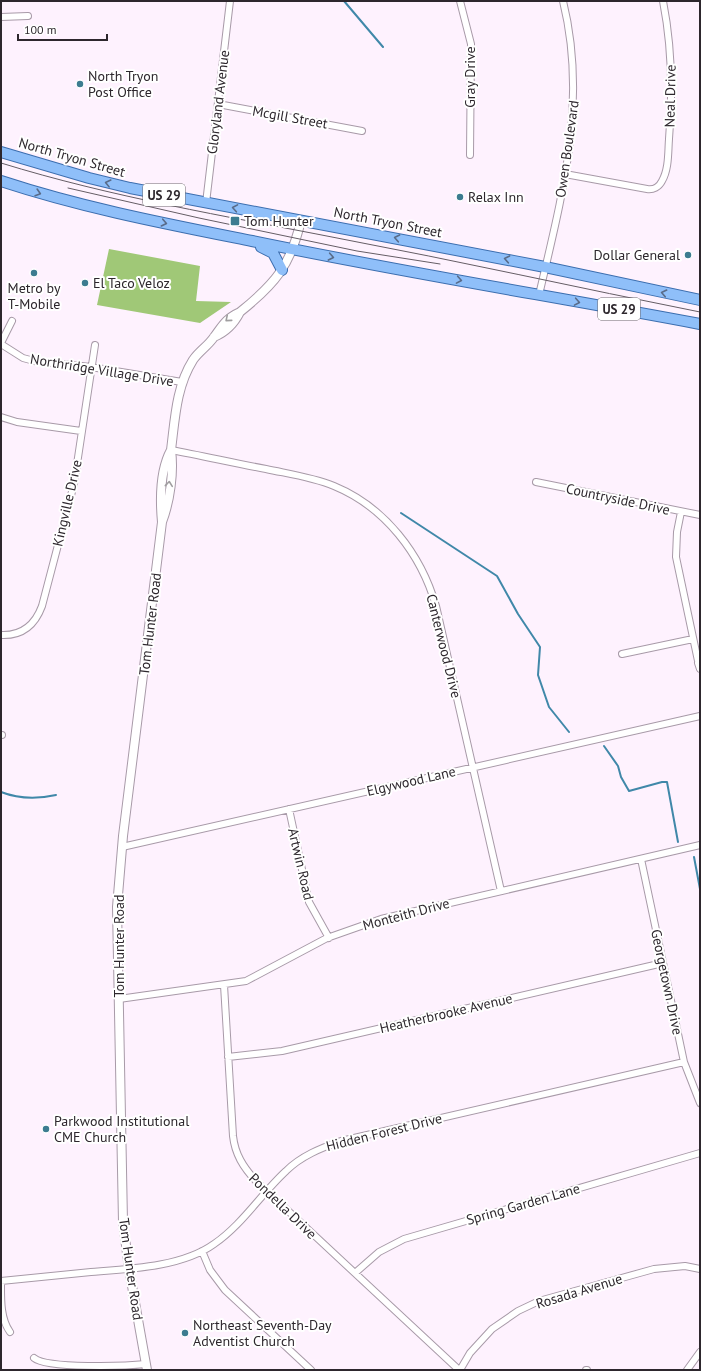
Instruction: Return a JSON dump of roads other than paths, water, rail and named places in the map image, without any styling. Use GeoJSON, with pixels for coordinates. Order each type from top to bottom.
{"type":"FeatureCollection","features":[{"type":"Feature","properties":{"kind":"main road","name":"North Tryon Street"},"geometry":{"type":"LineString","coordinates":[[1,152],[89,178],[206,203],[545,267],[700,300]]}},
{"type":"Feature","properties":{"kind":"main road","name":"US 29"},"geometry":{"type":"LineString","coordinates":[[1,181],[38,193],[107,211],[293,250],[700,324]]}},
{"type":"Feature","properties":{"kind":"main road"},"geometry":{"type":"LineString","coordinates":[[248,240],[274,253],[282,270]]}},
{"type":"Feature","properties":{"kind":"street","name":"Gloryland Avenue"},"geometry":{"type":"LineString","coordinates":[[206,203],[230,1]]}},
{"type":"Feature","properties":{"kind":"street","name":"Gray Drive"},"geometry":{"type":"LineString","coordinates":[[460,1],[471,44],[470,155]]}},
{"type":"Feature","properties":{"kind":"street","name":"Owen Boulevard"},"geometry":{"type":"LineString","coordinates":[[539,295],[565,174],[572,127],[574,92],[572,48],[563,1]]}},
{"type":"Feature","properties":{"kind":"street","name":"Neal Drive"},"geometry":{"type":"LineString","coordinates":[[565,174],[647,189],[655,188],[662,183],[666,174],[672,101],[670,44],[663,1]]}},
{"type":"Feature","properties":{"kind":"street"},"geometry":{"type":"LineString","coordinates":[[1,17],[28,16]]}},
{"type":"Feature","properties":{"kind":"street","name":"Mcgill Street"},"geometry":{"type":"LineString","coordinates":[[218,104],[362,131]]}},
{"type":"Feature","properties":{"kind":"street","name":"Tom Hunter Road"},"geometry":{"type":"LineString","coordinates":[[147,1367],[129,1269],[122,1204],[117,907],[122,847],[162,522],[166,512],[172,459],[171,450],[177,405],[182,382],[197,355],[214,337],[222,333],[236,320],[240,312],[260,294],[282,270],[293,250],[301,220]]}},
{"type":"Feature","properties":{"kind":"street"},"geometry":{"type":"LineString","coordinates":[[1,343],[12,321]]}},
{"type":"Feature","properties":{"kind":"street","name":"Northridge Village Drive"},"geometry":{"type":"LineString","coordinates":[[1,343],[28,360],[182,382]]}},
{"type":"Feature","properties":{"kind":"street","name":"Kingville Drive"},"geometry":{"type":"LineString","coordinates":[[1,635],[16,634],[27,628],[36,620],[42,606],[74,484],[95,345]]}},
{"type":"Feature","properties":{"kind":"street"},"geometry":{"type":"LineString","coordinates":[[1,416],[17,422],[82,431]]}},
{"type":"Feature","properties":{"kind":"street","name":"Canterwood Drive"},"geometry":{"type":"LineString","coordinates":[[171,450],[324,482],[350,494],[368,506],[396,531],[419,562],[434,598],[501,891]]}},
{"type":"Feature","properties":{"kind":"street","name":"Countryside Drive"},"geometry":{"type":"LineString","coordinates":[[536,482],[700,515]]}},
{"type":"Feature","properties":{"kind":"street"},"geometry":{"type":"LineString","coordinates":[[681,512],[677,532],[676,557],[699,664]]}},
{"type":"Feature","properties":{"kind":"street"},"geometry":{"type":"LineString","coordinates":[[622,654],[694,638]]}},
{"type":"Feature","properties":{"kind":"street","name":"Elgywood Lane"},"geometry":{"type":"LineString","coordinates":[[122,847],[700,716]]}},
{"type":"Feature","properties":{"kind":"street","name":"Artwin Road"},"geometry":{"type":"LineString","coordinates":[[289,809],[309,902],[329,938]]}},
{"type":"Feature","properties":{"kind":"street","name":"Monteith Drive"},"geometry":{"type":"LineString","coordinates":[[119,999],[224,985],[255,977],[329,938],[394,915],[700,845]]}},
{"type":"Feature","properties":{"kind":"street","name":"Georgetown Drive"},"geometry":{"type":"LineString","coordinates":[[641,859],[684,1062],[700,1103]]}},
{"type":"Feature","properties":{"kind":"street","name":"Heatherbrooke Avenue"},"geometry":{"type":"LineString","coordinates":[[228,1057],[282,1051],[663,963]]}},
{"type":"Feature","properties":{"kind":"street","name":"Pondella Drive"},"geometry":{"type":"LineString","coordinates":[[224,985],[232,1136],[236,1152],[244,1168],[267,1192],[459,1370]]}},
{"type":"Feature","properties":{"kind":"street","name":"Hidden Forest Drive"},"geometry":{"type":"LineString","coordinates":[[1,1281],[129,1269],[182,1260],[202,1251],[224,1237],[286,1170],[319,1149],[341,1141],[684,1062]]}},
{"type":"Feature","properties":{"kind":"street","name":"Spring Garden Lane"},"geometry":{"type":"LineString","coordinates":[[355,1273],[379,1252],[404,1239],[700,1153]]}},
{"type":"Feature","properties":{"kind":"street"},"geometry":{"type":"LineString","coordinates":[[202,1251],[210,1270],[225,1290],[311,1370]]}},
{"type":"Feature","properties":{"kind":"street","name":"Rosada Avenue"},"geometry":{"type":"LineString","coordinates":[[459,1370],[470,1353],[492,1329],[518,1311],[539,1301],[660,1268],[685,1266],[700,1269]]}},
{"type":"Feature","properties":{"kind":"street"},"geometry":{"type":"LineString","coordinates":[[1,1281],[4,1324],[10,1332]]}},
{"type":"Feature","properties":{"kind":"street"},"geometry":{"type":"LineString","coordinates":[[687,1370],[700,1352]]}},
{"type":"Feature","properties":{"kind":"street"},"geometry":{"type":"LineString","coordinates":[[34,1358],[42,1363],[147,1367]]}},
{"type":"Feature","properties":{"kind":"waterway"},"geometry":{"type":"LineString","coordinates":[[344,1],[383,47]]}},
{"type":"Feature","properties":{"kind":"waterway"},"geometry":{"type":"LineString","coordinates":[[401,513],[497,576],[518,614],[540,647],[538,675],[549,707],[569,732]]}},
{"type":"Feature","properties":{"kind":"waterway"},"geometry":{"type":"LineString","coordinates":[[604,746],[618,766],[621,777],[629,791],[667,782],[678,842]]}},
{"type":"Feature","properties":{"kind":"waterway"},"geometry":{"type":"LineString","coordinates":[[1,792],[28,798],[56,795]]}},
{"type":"Feature","properties":{"kind":"waterway"},"geometry":{"type":"LineString","coordinates":[[694,857],[700,889]]}},
{"type":"Feature","properties":{"kind":"tram line"},"geometry":{"type":"LineString","coordinates":[[1,163],[84,186],[168,205],[428,256],[700,312]]}},
{"type":"Feature","properties":{"kind":"tram line"},"geometry":{"type":"LineString","coordinates":[[68,188],[199,218],[357,251],[440,264]]}},
{"type":"Feature","properties":{"kind":"place","name":"North Tryon Post Office"},"geometry":{"type":"Point","coordinates":[80,84]}},
{"type":"Feature","properties":{"kind":"place","name":"Relax Inn"},"geometry":{"type":"Point","coordinates":[460,197]}},
{"type":"Feature","properties":{"kind":"place","name":"Tom Hunter"},"geometry":{"type":"Point","coordinates":[235,221]}},
{"type":"Feature","properties":{"kind":"place","name":"Dollar General"},"geometry":{"type":"Point","coordinates":[688,255]}},
{"type":"Feature","properties":{"kind":"place","name":"Metro by T-Mobile"},"geometry":{"type":"Point","coordinates":[34,273]}},
{"type":"Feature","properties":{"kind":"place","name":"El Taco Veloz"},"geometry":{"type":"Point","coordinates":[85,283]}},
{"type":"Feature","properties":{"kind":"place","name":"Parkwood Institutional CME Church"},"geometry":{"type":"Point","coordinates":[46,1129]}},
{"type":"Feature","properties":{"kind":"place","name":"Northeast Seventh-Day Adventist Church"},"geometry":{"type":"Point","coordinates":[185,1333]}}]}
